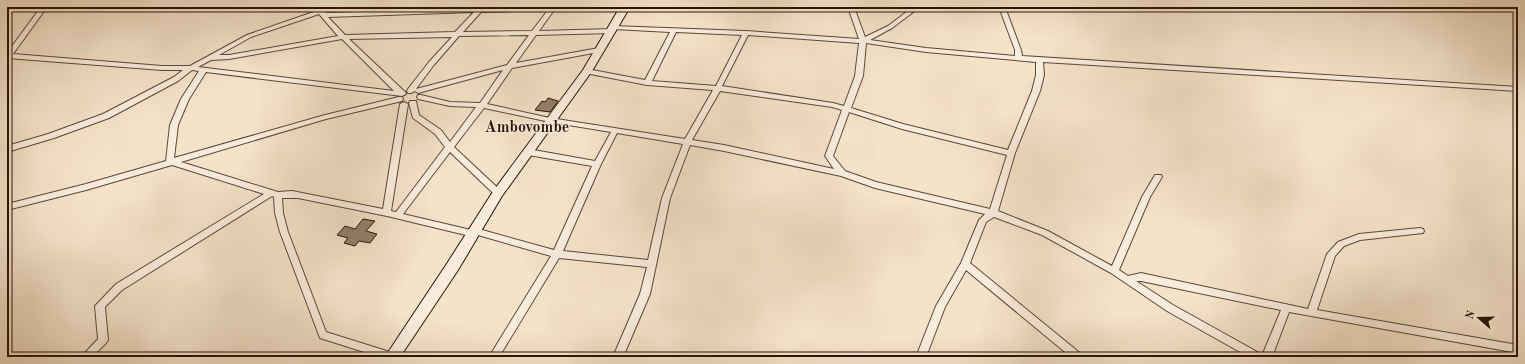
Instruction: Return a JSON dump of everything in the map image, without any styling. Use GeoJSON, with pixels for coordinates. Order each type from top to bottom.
{"type":"FeatureCollection","features":[{"type":"Feature","properties":{"kind":"main road"},"geometry":{"type":"LineString","coordinates":[[393,357],[475,233],[498,193],[587,71],[624,8]]}},
{"type":"Feature","properties":{"kind":"street"},"geometry":{"type":"LineString","coordinates":[[8,56],[44,7]]}},
{"type":"Feature","properties":{"kind":"street"},"geometry":{"type":"LineString","coordinates":[[7,149],[64,132],[106,116],[176,79],[191,68],[249,36],[334,7]]}},
{"type":"Feature","properties":{"kind":"street"},"geometry":{"type":"LineString","coordinates":[[842,173],[829,156],[858,76],[863,41],[851,7]]}},
{"type":"Feature","properties":{"kind":"street"},"geometry":{"type":"LineString","coordinates":[[863,41],[890,27],[916,7]]}},
{"type":"Feature","properties":{"kind":"street"},"geometry":{"type":"LineString","coordinates":[[1002,7],[1018,50],[1019,57]]}},
{"type":"Feature","properties":{"kind":"street"},"geometry":{"type":"LineString","coordinates":[[398,215],[482,105],[552,8]]}},
{"type":"Feature","properties":{"kind":"street"},"geometry":{"type":"LineString","coordinates":[[320,11],[624,8]]}},
{"type":"Feature","properties":{"kind":"street"},"geometry":{"type":"LineString","coordinates":[[480,9],[431,64],[416,93],[413,103],[416,116],[438,132],[450,148],[498,193]]}},
{"type":"Feature","properties":{"kind":"street"},"geometry":{"type":"LineString","coordinates":[[320,11],[402,99]]}},
{"type":"Feature","properties":{"kind":"street"},"geometry":{"type":"LineString","coordinates":[[211,58],[229,57],[343,37],[534,33],[613,29],[674,30],[863,41],[926,50],[1019,57],[1039,60],[1518,89]]}},
{"type":"Feature","properties":{"kind":"street"},"geometry":{"type":"LineString","coordinates":[[647,83],[674,30]]}},
{"type":"Feature","properties":{"kind":"street"},"geometry":{"type":"LineString","coordinates":[[618,357],[645,294],[666,198],[687,142],[718,88],[746,33]]}},
{"type":"Feature","properties":{"kind":"street"},"geometry":{"type":"LineString","coordinates":[[7,207],[86,186],[325,117],[402,99],[416,93],[508,67],[599,50]]}},
{"type":"Feature","properties":{"kind":"street"},"geometry":{"type":"LineString","coordinates":[[8,56],[162,68],[191,68],[203,71],[402,99],[413,103]]}},
{"type":"Feature","properties":{"kind":"street"},"geometry":{"type":"LineString","coordinates":[[921,357],[941,306],[965,264],[983,220],[993,213],[1011,154],[1036,91],[1040,75],[1039,60]]}},
{"type":"Feature","properties":{"kind":"street"},"geometry":{"type":"LineString","coordinates":[[170,161],[174,125],[185,99],[203,71]]}},
{"type":"Feature","properties":{"kind":"street"},"geometry":{"type":"LineString","coordinates":[[587,71],[647,83],[718,88],[833,105],[902,126],[1011,154]]}},
{"type":"Feature","properties":{"kind":"street"},"geometry":{"type":"LineString","coordinates":[[416,93],[450,104],[482,105],[550,120],[724,148],[842,173],[875,185],[993,213],[1045,233],[1128,279],[1141,290],[1164,304],[1258,357]]}},
{"type":"Feature","properties":{"kind":"street"},"geometry":{"type":"LineString","coordinates":[[387,213],[402,99]]}},
{"type":"Feature","properties":{"kind":"street"},"geometry":{"type":"LineString","coordinates":[[494,357],[557,254],[597,164],[615,131]]}},
{"type":"Feature","properties":{"kind":"street"},"geometry":{"type":"LineString","coordinates":[[528,152],[597,164]]}},
{"type":"Feature","properties":{"kind":"street"},"geometry":{"type":"LineString","coordinates":[[170,161],[274,194],[292,194],[398,215],[557,254],[651,264]]}},
{"type":"Feature","properties":{"kind":"street"},"geometry":{"type":"LineString","coordinates":[[1114,271],[1146,197],[1158,177]]}},
{"type":"Feature","properties":{"kind":"street"},"geometry":{"type":"LineString","coordinates":[[274,194],[285,238],[298,269],[310,307],[323,335],[393,357]]}},
{"type":"Feature","properties":{"kind":"street"},"geometry":{"type":"LineString","coordinates":[[86,357],[103,340],[100,306],[119,287],[274,194]]}},
{"type":"Feature","properties":{"kind":"street"},"geometry":{"type":"LineString","coordinates":[[1311,313],[1332,254],[1341,244],[1359,237],[1420,231]]}},
{"type":"Feature","properties":{"kind":"street"},"geometry":{"type":"LineString","coordinates":[[965,264],[1078,357]]}},
{"type":"Feature","properties":{"kind":"street"},"geometry":{"type":"LineString","coordinates":[[1128,279],[1141,277],[1311,313],[1518,349]]}},
{"type":"Feature","properties":{"kind":"street"},"geometry":{"type":"LineString","coordinates":[[1267,357],[1286,308]]}},
{"type":"Feature","properties":{"kind":"building"},"geometry":{"type":"Polygon","coordinates":[[[548,98],[558,101],[550,112],[535,110],[542,101],[545,102],[548,98]]]}},
{"type":"Feature","properties":{"kind":"building"},"geometry":{"type":"Polygon","coordinates":[[[363,219],[375,221],[366,231],[377,234],[370,243],[359,241],[355,246],[344,243],[348,238],[337,235],[345,226],[355,229],[363,219]]]}},
{"type":"Feature","properties":{"kind":"district","name":"Ambovombe"},"geometry":{"type":"Point","coordinates":[527,128]}}]}
